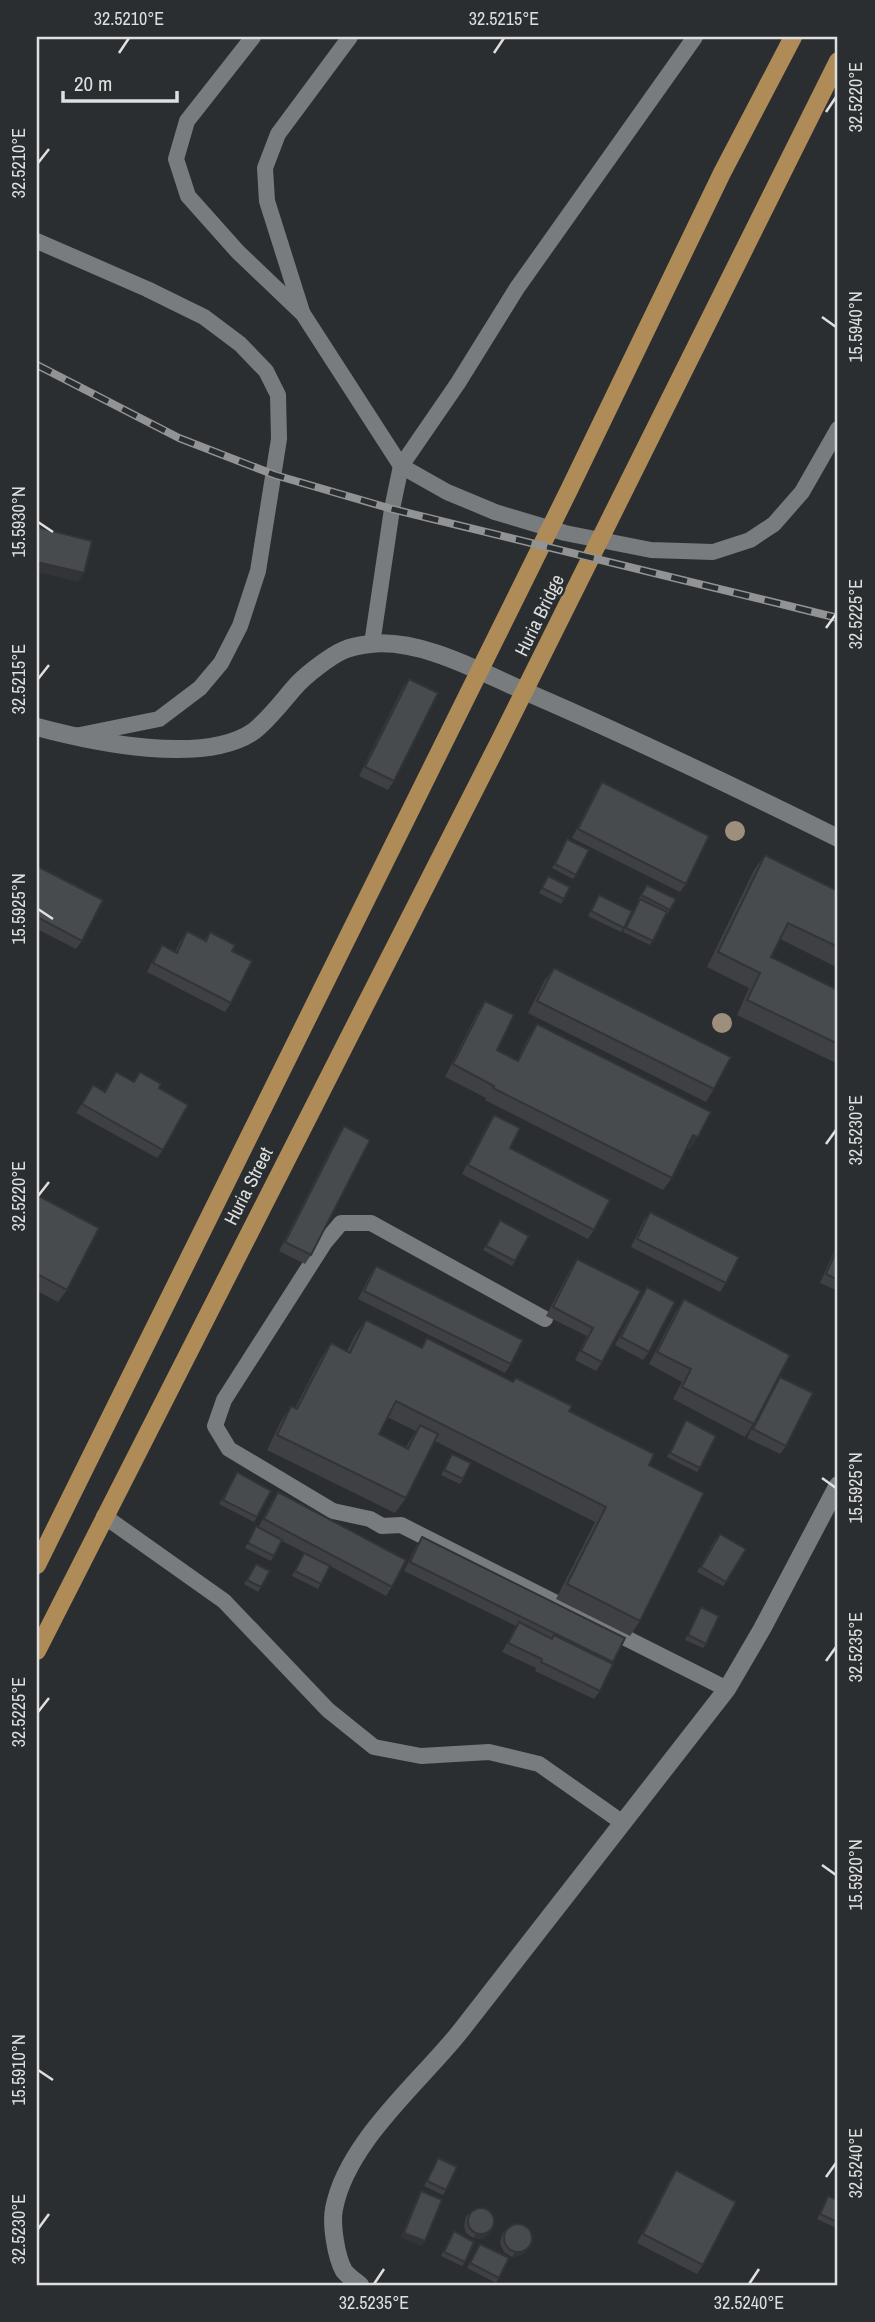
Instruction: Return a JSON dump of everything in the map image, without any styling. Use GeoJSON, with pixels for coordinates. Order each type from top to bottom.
{"type":"FeatureCollection","features":[{"type":"Feature","properties":{"kind":"main road","name":"Huria Bridge"},"geometry":{"type":"LineString","coordinates":[[453,722],[722,173],[793,37]]}},
{"type":"Feature","properties":{"kind":"main road","name":"Huria Bridge"},"geometry":{"type":"LineString","coordinates":[[499,742],[838,61]]}},
{"type":"Feature","properties":{"kind":"main road","name":"Huria Street"},"geometry":{"type":"LineString","coordinates":[[37,1565],[42,1542],[453,722]]}},
{"type":"Feature","properties":{"kind":"main road","name":"Huria Street"},"geometry":{"type":"LineString","coordinates":[[37,1651],[499,742]]}},
{"type":"Feature","properties":{"kind":"street"},"geometry":{"type":"LineString","coordinates":[[37,727],[72,736],[174,750],[223,746],[253,731],[296,686],[345,649],[372,644],[409,647],[441,655],[668,755],[838,838]]}},
{"type":"Feature","properties":{"kind":"street"},"geometry":{"type":"LineString","coordinates":[[360,2285],[344,2270],[334,2237],[334,2209],[344,2180],[364,2144],[405,2092],[456,2036],[727,1689],[838,1485]]}},
{"type":"Feature","properties":{"kind":"lane"},"geometry":{"type":"LineString","coordinates":[[253,37],[187,121],[176,159],[188,196],[238,252],[303,314],[401,466],[447,492],[495,512],[565,533],[651,550],[713,552],[750,540],[774,524],[802,492],[838,429]]}},
{"type":"Feature","properties":{"kind":"lane"},"geometry":{"type":"LineString","coordinates":[[303,314],[267,201],[265,168],[278,134],[350,37]]}},
{"type":"Feature","properties":{"kind":"lane"},"geometry":{"type":"LineString","coordinates":[[372,644],[401,466],[458,383],[517,288],[695,37]]}},
{"type":"Feature","properties":{"kind":"lane"},"geometry":{"type":"LineString","coordinates":[[37,242],[147,289],[204,317],[240,344],[266,371],[278,395],[279,439],[258,571],[240,626],[221,663],[200,688],[159,719],[72,736]]}},
{"type":"Feature","properties":{"kind":"lane"},"geometry":{"type":"LineString","coordinates":[[545,1319],[371,1223],[341,1223],[325,1242],[224,1400],[215,1426],[229,1449],[333,1511],[370,1519],[382,1526],[401,1525],[727,1689]]}},
{"type":"Feature","properties":{"kind":"lane"},"geometry":{"type":"LineString","coordinates":[[104,1516],[224,1601],[328,1710],[374,1747],[421,1756],[489,1752],[540,1764],[623,1823]]}},
{"type":"Feature","properties":{"kind":"building"},"geometry":{"type":"Polygon","coordinates":[[[37,527],[92,541],[84,573],[37,562],[37,527]]]}},
{"type":"Feature","properties":{"kind":"building"},"geometry":{"type":"Polygon","coordinates":[[[409,679],[438,693],[394,781],[365,767],[409,679]]]}},
{"type":"Feature","properties":{"kind":"building"},"geometry":{"type":"Polygon","coordinates":[[[602,782],[709,836],[686,884],[578,829],[602,782]]]}},
{"type":"Feature","properties":{"kind":"building"},"geometry":{"type":"Polygon","coordinates":[[[567,839],[589,850],[576,875],[555,864],[567,839]]]}},
{"type":"Feature","properties":{"kind":"building"},"geometry":{"type":"Polygon","coordinates":[[[765,855],[838,891],[838,947],[788,923],[771,957],[838,990],[838,1044],[747,1000],[760,973],[718,952],[765,855]]]}},
{"type":"Feature","properties":{"kind":"building"},"geometry":{"type":"Polygon","coordinates":[[[37,866],[103,900],[82,941],[37,917],[37,866]]]}},
{"type":"Feature","properties":{"kind":"building"},"geometry":{"type":"Polygon","coordinates":[[[548,876],[570,887],[564,899],[542,888],[548,876]]]}},
{"type":"Feature","properties":{"kind":"building"},"geometry":{"type":"Polygon","coordinates":[[[647,885],[676,899],[670,910],[641,895],[647,885]]]}},
{"type":"Feature","properties":{"kind":"building"},"geometry":{"type":"Polygon","coordinates":[[[599,895],[632,911],[624,928],[591,911],[599,895]]]}},
{"type":"Feature","properties":{"kind":"building"},"geometry":{"type":"Polygon","coordinates":[[[640,899],[667,912],[653,941],[626,928],[640,899]]]}},
{"type":"Feature","properties":{"kind":"building"},"geometry":{"type":"Polygon","coordinates":[[[187,931],[206,941],[210,932],[235,945],[232,951],[252,961],[231,1003],[153,963],[162,945],[177,953],[187,931]]]}},
{"type":"Feature","properties":{"kind":"building"},"geometry":{"type":"Polygon","coordinates":[[[554,968],[731,1057],[714,1089],[537,1001],[554,968]]]}},
{"type":"Feature","properties":{"kind":"building"},"geometry":{"type":"Polygon","coordinates":[[[485,1001],[514,1015],[497,1050],[518,1061],[537,1024],[711,1112],[698,1137],[693,1135],[672,1178],[493,1088],[494,1086],[453,1064],[485,1001]]]}},
{"type":"Feature","properties":{"kind":"building"},"geometry":{"type":"Polygon","coordinates":[[[116,1072],[134,1082],[140,1072],[161,1084],[159,1088],[188,1105],[163,1150],[82,1104],[93,1085],[105,1092],[116,1072]]]}},
{"type":"Feature","properties":{"kind":"building"},"geometry":{"type":"Polygon","coordinates":[[[494,1115],[520,1128],[510,1148],[610,1200],[594,1230],[468,1165],[494,1115]]]}},
{"type":"Feature","properties":{"kind":"building"},"geometry":{"type":"Polygon","coordinates":[[[344,1126],[370,1140],[311,1255],[285,1242],[344,1126]]]}},
{"type":"Feature","properties":{"kind":"building"},"geometry":{"type":"Polygon","coordinates":[[[37,1195],[99,1228],[67,1290],[37,1274],[37,1195]]]}},
{"type":"Feature","properties":{"kind":"building"},"geometry":{"type":"Polygon","coordinates":[[[650,1212],[739,1257],[726,1283],[637,1239],[650,1212]]]}},
{"type":"Feature","properties":{"kind":"building"},"geometry":{"type":"Polygon","coordinates":[[[500,1220],[529,1236],[515,1261],[486,1246],[500,1220]]]}},
{"type":"Feature","properties":{"kind":"building"},"geometry":{"type":"Polygon","coordinates":[[[838,1247],[838,1280],[826,1274],[838,1247]]]}},
{"type":"Feature","properties":{"kind":"building"},"geometry":{"type":"Polygon","coordinates":[[[577,1259],[641,1291],[602,1362],[581,1351],[593,1328],[553,1307],[577,1259]]]}},
{"type":"Feature","properties":{"kind":"building"},"geometry":{"type":"Polygon","coordinates":[[[376,1266],[523,1340],[511,1364],[364,1291],[376,1266]]]}},
{"type":"Feature","properties":{"kind":"building"},"geometry":{"type":"Polygon","coordinates":[[[647,1287],[675,1302],[649,1352],[621,1337],[647,1287]]]}},
{"type":"Feature","properties":{"kind":"building"},"geometry":{"type":"Polygon","coordinates":[[[684,1299],[790,1355],[754,1424],[682,1387],[691,1369],[657,1352],[684,1299]]]}},
{"type":"Feature","properties":{"kind":"building"},"geometry":{"type":"Polygon","coordinates":[[[366,1320],[422,1348],[427,1338],[513,1382],[516,1378],[572,1406],[569,1411],[654,1454],[649,1465],[704,1493],[640,1621],[567,1584],[606,1507],[396,1401],[379,1434],[408,1449],[420,1425],[438,1434],[406,1498],[277,1435],[291,1406],[297,1409],[331,1343],[350,1353],[366,1320]]]}},
{"type":"Feature","properties":{"kind":"building"},"geometry":{"type":"Polygon","coordinates":[[[780,1377],[813,1393],[786,1446],[753,1429],[780,1377]]]}},
{"type":"Feature","properties":{"kind":"building"},"geometry":{"type":"Polygon","coordinates":[[[686,1420],[716,1436],[700,1468],[670,1453],[686,1420]]]}},
{"type":"Feature","properties":{"kind":"building"},"geometry":{"type":"Polygon","coordinates":[[[452,1454],[471,1463],[463,1479],[444,1470],[452,1454]]]}},
{"type":"Feature","properties":{"kind":"building"},"geometry":{"type":"Polygon","coordinates":[[[237,1472],[271,1491],[257,1517],[223,1500],[237,1472]]]}},
{"type":"Feature","properties":{"kind":"building"},"geometry":{"type":"Polygon","coordinates":[[[278,1492],[406,1560],[392,1587],[264,1519],[278,1492]]]}},
{"type":"Feature","properties":{"kind":"building"},"geometry":{"type":"Polygon","coordinates":[[[256,1526],[282,1540],[274,1556],[248,1543],[256,1526]]]}},
{"type":"Feature","properties":{"kind":"building"},"geometry":{"type":"Polygon","coordinates":[[[720,1534],[746,1549],[726,1582],[701,1567],[720,1534]]]}},
{"type":"Feature","properties":{"kind":"building"},"geometry":{"type":"Polygon","coordinates":[[[422,1537],[625,1638],[613,1662],[410,1562],[422,1537]]]}},
{"type":"Feature","properties":{"kind":"building"},"geometry":{"type":"Polygon","coordinates":[[[304,1553],[330,1566],[321,1584],[295,1571],[304,1553]]]}},
{"type":"Feature","properties":{"kind":"building"},"geometry":{"type":"Polygon","coordinates":[[[256,1564],[270,1571],[261,1587],[247,1580],[256,1564]]]}},
{"type":"Feature","properties":{"kind":"building"},"geometry":{"type":"Polygon","coordinates":[[[701,1607],[719,1616],[706,1644],[688,1635],[701,1607]]]}},
{"type":"Feature","properties":{"kind":"building"},"geometry":{"type":"Polygon","coordinates":[[[519,1622],[552,1639],[554,1635],[613,1664],[600,1691],[508,1643],[519,1622]]]}},
{"type":"Feature","properties":{"kind":"building"},"geometry":{"type":"Polygon","coordinates":[[[438,2158],[457,2167],[446,2190],[427,2181],[438,2158]]]}},
{"type":"Feature","properties":{"kind":"building"},"geometry":{"type":"Polygon","coordinates":[[[676,2170],[736,2202],[703,2265],[643,2234],[676,2170]]]}},
{"type":"Feature","properties":{"kind":"building"},"geometry":{"type":"Polygon","coordinates":[[[421,2191],[442,2200],[425,2241],[404,2233],[421,2191]]]}},
{"type":"Feature","properties":{"kind":"building"},"geometry":{"type":"Polygon","coordinates":[[[828,2196],[838,2200],[837,2222],[820,2214],[828,2196]]]}},
{"type":"Feature","properties":{"kind":"building"},"geometry":{"type":"Polygon","coordinates":[[[481,2208],[490,2212],[494,2221],[490,2230],[481,2234],[472,2230],[468,2221],[472,2212],[481,2208]]]}},
{"type":"Feature","properties":{"kind":"building"},"geometry":{"type":"Polygon","coordinates":[[[518,2224],[528,2228],[532,2238],[528,2248],[518,2252],[508,2248],[504,2238],[508,2228],[518,2224]]]}},
{"type":"Feature","properties":{"kind":"building"},"geometry":{"type":"Polygon","coordinates":[[[454,2231],[474,2242],[465,2262],[444,2252],[454,2231]]]}},
{"type":"Feature","properties":{"kind":"building"},"geometry":{"type":"Polygon","coordinates":[[[480,2244],[509,2258],[499,2278],[470,2263],[480,2244]]]}},
{"type":"Feature","properties":{"kind":"railway"},"geometry":{"type":"LineString","coordinates":[[37,365],[179,438],[275,475],[392,509],[838,618]]}}]}
